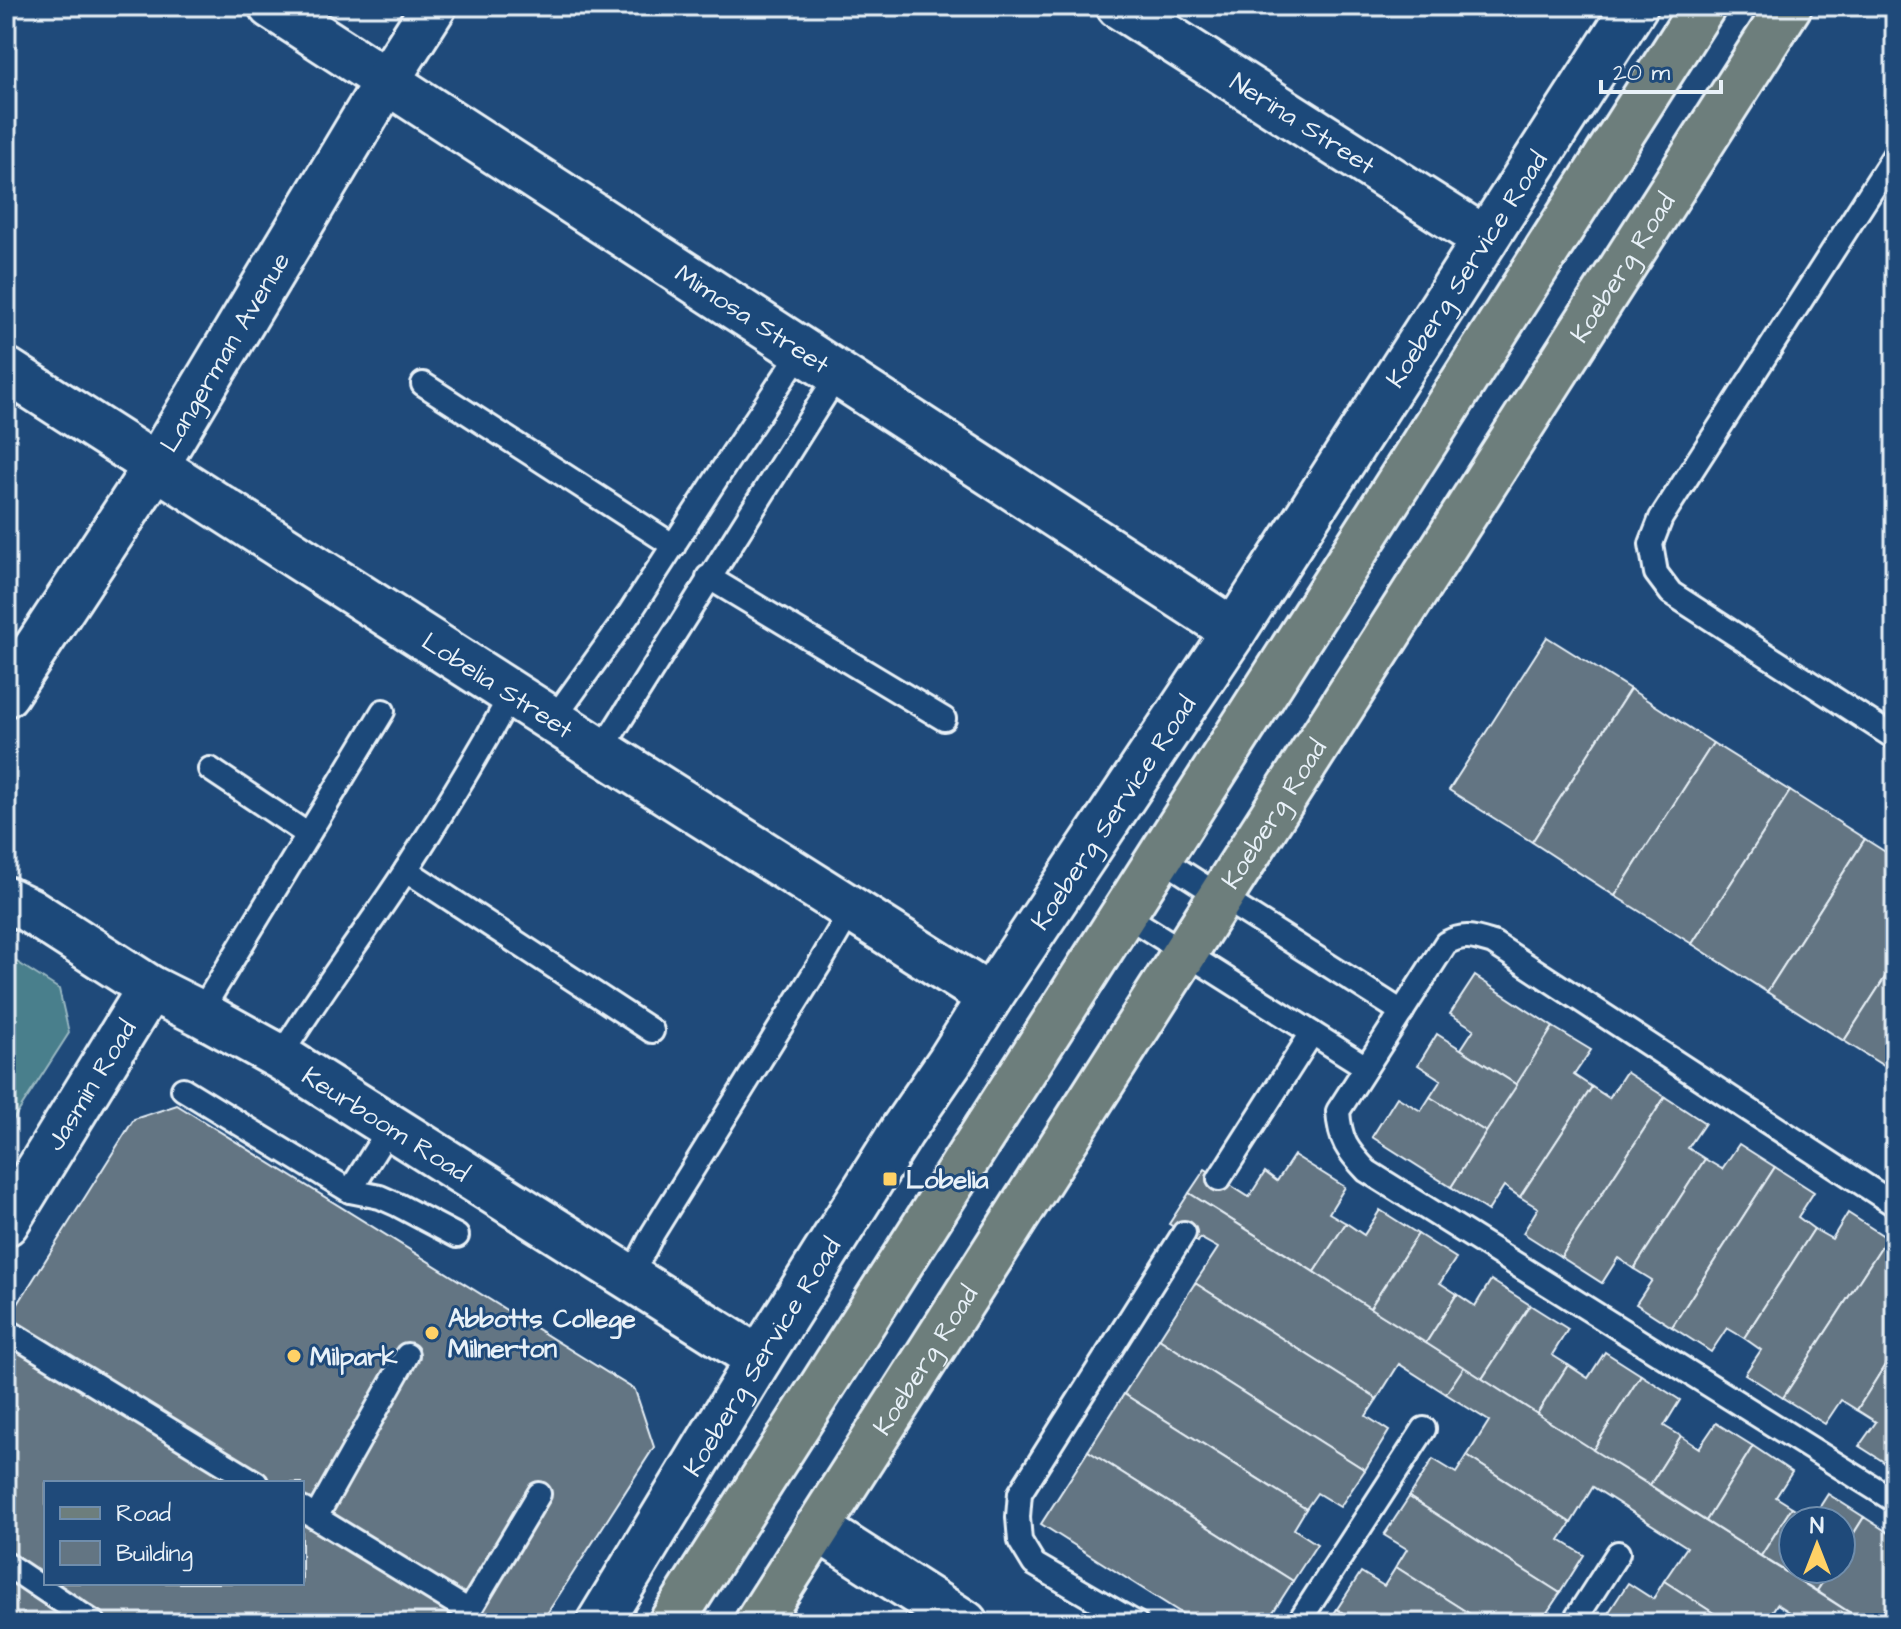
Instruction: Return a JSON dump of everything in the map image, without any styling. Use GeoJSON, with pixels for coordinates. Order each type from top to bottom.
{"type":"FeatureCollection","features":[{"type":"Feature","properties":{"kind":"main road"},"geometry":{"type":"LineString","coordinates":[[671,1623],[1703,6]]}},
{"type":"Feature","properties":{"kind":"main road","name":"Koeberg Road"},"geometry":{"type":"LineString","coordinates":[[757,1623],[1789,6]]}},
{"type":"Feature","properties":{"kind":"street","name":"Mimosa Street"},"geometry":{"type":"LineString","coordinates":[[271,6],[1234,631]]}},
{"type":"Feature","properties":{"kind":"street","name":"Langerman Avenue"},"geometry":{"type":"LineString","coordinates":[[6,694],[156,466],[434,6]]}},
{"type":"Feature","properties":{"kind":"street","name":"Nerina Street"},"geometry":{"type":"LineString","coordinates":[[1119,6],[1485,239]]}},
{"type":"Feature","properties":{"kind":"street","name":"Koeberg Service Road"},"geometry":{"type":"LineString","coordinates":[[599,1623],[902,1131],[1234,631],[1635,6]]}},
{"type":"Feature","properties":{"kind":"street","name":"Lobelia Street"},"geometry":{"type":"LineString","coordinates":[[6,370],[990,997]]}},
{"type":"Feature","properties":{"kind":"street","name":"Keurboom Road"},"geometry":{"type":"LineString","coordinates":[[6,899],[29,910],[150,988],[280,1057],[759,1359]]}},
{"type":"Feature","properties":{"kind":"street","name":"Jasmin Road"},"geometry":{"type":"LineString","coordinates":[[6,1223],[150,988]]}},
{"type":"Feature","properties":{"kind":"street"},"geometry":{"type":"LineString","coordinates":[[817,1528],[965,1623]]}},
{"type":"Feature","properties":{"kind":"lane"},"geometry":{"type":"LineString","coordinates":[[1895,154],[1661,518],[1651,544],[1656,573],[1671,593],[1895,738]]}},
{"type":"Feature","properties":{"kind":"lane"},"geometry":{"type":"LineString","coordinates":[[553,720],[629,614],[802,350]]}},
{"type":"Feature","properties":{"kind":"lane"},"geometry":{"type":"LineString","coordinates":[[601,751],[838,374]]}},
{"type":"Feature","properties":{"kind":"lane"},"geometry":{"type":"LineString","coordinates":[[423,384],[674,546]]}},
{"type":"Feature","properties":{"kind":"lane"},"geometry":{"type":"LineString","coordinates":[[708,577],[944,719]]}},
{"type":"Feature","properties":{"kind":"lane"},"geometry":{"type":"LineString","coordinates":[[280,1057],[406,870],[512,693]]}},
{"type":"Feature","properties":{"kind":"lane"},"geometry":{"type":"LineString","coordinates":[[200,1013],[383,711]]}},
{"type":"Feature","properties":{"kind":"lane"},"geometry":{"type":"LineString","coordinates":[[210,769],[307,834]]}},
{"type":"Feature","properties":{"kind":"lane"},"geometry":{"type":"LineString","coordinates":[[1160,858],[1402,1012]]}},
{"type":"Feature","properties":{"kind":"lane"},"geometry":{"type":"LineString","coordinates":[[406,870],[652,1031]]}},
{"type":"Feature","properties":{"kind":"lane"},"geometry":{"type":"LineString","coordinates":[[631,1276],[653,1233],[851,910]]}},
{"type":"Feature","properties":{"kind":"lane"},"geometry":{"type":"LineString","coordinates":[[1124,914],[1366,1067]]}},
{"type":"Feature","properties":{"kind":"lane"},"geometry":{"type":"LineString","coordinates":[[1895,1205],[1493,943],[1472,936],[1457,937],[1446,943],[1338,1111],[1339,1129],[1349,1151],[1367,1171],[1895,1501]]}},
{"type":"Feature","properties":{"kind":"lane"},"geometry":{"type":"LineString","coordinates":[[1219,1179],[1312,1033]]}},
{"type":"Feature","properties":{"kind":"lane"},"geometry":{"type":"LineString","coordinates":[[183,1089],[350,1191],[380,1197],[457,1236]]}},
{"type":"Feature","properties":{"kind":"lane"},"geometry":{"type":"LineString","coordinates":[[350,1191],[390,1127]]}},
{"type":"Feature","properties":{"kind":"lane"},"geometry":{"type":"LineString","coordinates":[[1136,1623],[1034,1564],[1020,1541],[1020,1493],[1184,1233]]}},
{"type":"Feature","properties":{"kind":"lane"},"geometry":{"type":"LineString","coordinates":[[6,1330],[253,1481]]}},
{"type":"Feature","properties":{"kind":"lane"},"geometry":{"type":"LineString","coordinates":[[407,1355],[309,1513],[465,1617],[539,1494]]}},
{"type":"Feature","properties":{"kind":"lane"},"geometry":{"type":"LineString","coordinates":[[1298,1623],[1424,1429]]}},
{"type":"Feature","properties":{"kind":"lane"},"geometry":{"type":"LineString","coordinates":[[1573,1623],[1618,1553]]}},
{"type":"Feature","properties":{"kind":"lane"},"geometry":{"type":"LineString","coordinates":[[6,1564],[94,1623]]}},
{"type":"Feature","properties":{"kind":"green space"},"geometry":{"type":"Polygon","coordinates":[[[6,955],[59,989],[69,1033],[6,1131],[6,955]]]}},
{"type":"Feature","properties":{"kind":"building"},"geometry":{"type":"Polygon","coordinates":[[[1547,637],[1630,689],[1532,842],[1449,790],[1547,637]]]}},
{"type":"Feature","properties":{"kind":"building"},"geometry":{"type":"Polygon","coordinates":[[[1630,689],[1713,743],[1615,896],[1532,842],[1630,689]]]}},
{"type":"Feature","properties":{"kind":"building"},"geometry":{"type":"Polygon","coordinates":[[[1713,743],[1790,791],[1692,944],[1615,896],[1713,743]]]}},
{"type":"Feature","properties":{"kind":"building"},"geometry":{"type":"Polygon","coordinates":[[[1790,791],[1865,839],[1767,992],[1692,944],[1790,791]]]}},
{"type":"Feature","properties":{"kind":"building"},"geometry":{"type":"Polygon","coordinates":[[[1865,839],[1895,858],[1895,962],[1844,1041],[1767,992],[1865,839]]]}},
{"type":"Feature","properties":{"kind":"building"},"geometry":{"type":"Polygon","coordinates":[[[1895,962],[1895,1073],[1844,1041],[1895,962]]]}},
{"type":"Feature","properties":{"kind":"building"},"geometry":{"type":"Polygon","coordinates":[[[1475,976],[1553,1027],[1517,1085],[1461,1049],[1474,1029],[1450,1014],[1475,976]]]}},
{"type":"Feature","properties":{"kind":"building"},"geometry":{"type":"Polygon","coordinates":[[[1553,1027],[1591,1050],[1574,1075],[1592,1087],[1520,1197],[1504,1186],[1488,1211],[1451,1187],[1553,1027]]]}},
{"type":"Feature","properties":{"kind":"building"},"geometry":{"type":"Polygon","coordinates":[[[1437,1034],[1517,1085],[1486,1132],[1430,1097],[1441,1080],[1418,1065],[1437,1034]]]}},
{"type":"Feature","properties":{"kind":"building"},"geometry":{"type":"Polygon","coordinates":[[[1626,1072],[1665,1097],[1561,1257],[1523,1233],[1538,1208],[1520,1197],[1592,1087],[1609,1098],[1626,1072]]]}},
{"type":"Feature","properties":{"kind":"building"},"geometry":{"type":"Polygon","coordinates":[[[1397,1097],[1421,1111],[1430,1097],[1486,1132],[1451,1187],[1372,1137],[1397,1097]]]}},
{"type":"Feature","properties":{"kind":"building"},"geometry":{"type":"Polygon","coordinates":[[[1665,1097],[1705,1123],[1688,1148],[1705,1159],[1634,1269],[1618,1258],[1602,1283],[1561,1257],[1665,1097]]]}},
{"type":"Feature","properties":{"kind":"building","name":"Milpark"},"geometry":{"type":"Polygon","coordinates":[[[177,1105],[635,1390],[654,1447],[541,1623],[6,1623],[6,1323],[134,1119],[177,1105]]]}},
{"type":"Feature","properties":{"kind":"building"},"geometry":{"type":"Polygon","coordinates":[[[1739,1144],[1775,1167],[1672,1327],[1636,1304],[1652,1280],[1634,1269],[1705,1159],[1722,1169],[1739,1144]]]}},
{"type":"Feature","properties":{"kind":"building"},"geometry":{"type":"Polygon","coordinates":[[[1294,1155],[1345,1187],[1329,1213],[1346,1223],[1314,1272],[1189,1193],[1205,1169],[1249,1197],[1265,1172],[1277,1181],[1294,1155]]]}},
{"type":"Feature","properties":{"kind":"building"},"geometry":{"type":"Polygon","coordinates":[[[1775,1167],[1814,1192],[1798,1217],[1814,1229],[1744,1338],[1727,1328],[1711,1352],[1672,1327],[1775,1167]]]}},
{"type":"Feature","properties":{"kind":"building"},"geometry":{"type":"Polygon","coordinates":[[[1189,1193],[1464,1367],[1446,1394],[1399,1364],[1377,1399],[1195,1283],[1218,1248],[1200,1238],[1198,1242],[1169,1224],[1189,1193]]]}},
{"type":"Feature","properties":{"kind":"building"},"geometry":{"type":"Polygon","coordinates":[[[1380,1210],[1418,1234],[1370,1308],[1314,1272],[1346,1223],[1364,1235],[1380,1210]]]}},
{"type":"Feature","properties":{"kind":"building"},"geometry":{"type":"Polygon","coordinates":[[[1848,1213],[1887,1238],[1783,1398],[1745,1374],[1761,1350],[1744,1338],[1814,1229],[1832,1239],[1848,1213]]]}},
{"type":"Feature","properties":{"kind":"building"},"geometry":{"type":"Polygon","coordinates":[[[1418,1234],[1456,1258],[1440,1283],[1457,1294],[1426,1343],[1370,1308],[1418,1234]]]}},
{"type":"Feature","properties":{"kind":"building"},"geometry":{"type":"Polygon","coordinates":[[[1887,1238],[1895,1243],[1895,1349],[1857,1410],[1841,1400],[1825,1424],[1783,1398],[1887,1238]]]}},
{"type":"Feature","properties":{"kind":"building"},"geometry":{"type":"Polygon","coordinates":[[[1491,1280],[1530,1305],[1482,1379],[1426,1343],[1457,1294],[1475,1306],[1491,1280]]]}},
{"type":"Feature","properties":{"kind":"building"},"geometry":{"type":"Polygon","coordinates":[[[1195,1283],[1377,1399],[1366,1416],[1389,1431],[1365,1470],[1159,1339],[1195,1283]]]}},
{"type":"Feature","properties":{"kind":"building"},"geometry":{"type":"Polygon","coordinates":[[[1530,1305],[1568,1329],[1552,1355],[1568,1365],[1537,1414],[1482,1379],[1530,1305]]]}},
{"type":"Feature","properties":{"kind":"building"},"geometry":{"type":"Polygon","coordinates":[[[1159,1339],[1365,1470],[1340,1507],[1317,1493],[1306,1509],[1124,1394],[1159,1339]]]}},
{"type":"Feature","properties":{"kind":"building"},"geometry":{"type":"Polygon","coordinates":[[[1895,1349],[1895,1469],[1859,1446],[1876,1422],[1857,1410],[1895,1349]]]}},
{"type":"Feature","properties":{"kind":"building"},"geometry":{"type":"Polygon","coordinates":[[[1605,1352],[1641,1375],[1593,1450],[1537,1414],[1568,1365],[1588,1378],[1605,1352]]]}},
{"type":"Feature","properties":{"kind":"building"},"geometry":{"type":"Polygon","coordinates":[[[1464,1367],[1777,1566],[1777,1585],[1806,1585],[1866,1623],[1807,1623],[1777,1604],[1765,1623],[1729,1623],[1664,1581],[1687,1547],[1593,1487],[1571,1523],[1467,1456],[1489,1421],[1446,1394],[1464,1367]]]}},
{"type":"Feature","properties":{"kind":"building"},"geometry":{"type":"Polygon","coordinates":[[[1641,1375],[1680,1400],[1664,1426],[1681,1436],[1650,1485],[1593,1450],[1641,1375]]]}},
{"type":"Feature","properties":{"kind":"building"},"geometry":{"type":"Polygon","coordinates":[[[1124,1394],[1306,1509],[1294,1529],[1317,1544],[1293,1581],[1088,1451],[1124,1394]]]}},
{"type":"Feature","properties":{"kind":"building"},"geometry":{"type":"Polygon","coordinates":[[[1716,1423],[1753,1446],[1706,1521],[1650,1485],[1681,1436],[1699,1448],[1716,1423]]]}},
{"type":"Feature","properties":{"kind":"building"},"geometry":{"type":"Polygon","coordinates":[[[1753,1446],[1792,1472],[1776,1497],[1789,1505],[1777,1505],[1777,1531],[1761,1556],[1706,1521],[1753,1446]]]}},
{"type":"Feature","properties":{"kind":"building"},"geometry":{"type":"Polygon","coordinates":[[[1088,1451],[1293,1581],[1266,1623],[1197,1623],[1041,1524],[1088,1451]]]}},
{"type":"Feature","properties":{"kind":"building"},"geometry":{"type":"Polygon","coordinates":[[[1467,1456],[1571,1523],[1560,1540],[1584,1555],[1560,1593],[1409,1497],[1433,1459],[1456,1473],[1467,1456]]]}},
{"type":"Feature","properties":{"kind":"building"},"geometry":{"type":"Polygon","coordinates":[[[1828,1494],[1845,1505],[1821,1505],[1828,1494]]]}},
{"type":"Feature","properties":{"kind":"building"},"geometry":{"type":"Polygon","coordinates":[[[1409,1497],[1560,1593],[1540,1623],[1522,1623],[1511,1616],[1507,1623],[1484,1623],[1396,1567],[1407,1549],[1384,1535],[1409,1497]]]}},
{"type":"Feature","properties":{"kind":"building"},"geometry":{"type":"Polygon","coordinates":[[[1857,1513],[1864,1517],[1857,1528],[1857,1513]]]}},
{"type":"Feature","properties":{"kind":"building"},"geometry":{"type":"Polygon","coordinates":[[[1864,1517],[1895,1537],[1895,1559],[1889,1569],[1895,1573],[1895,1593],[1876,1623],[1866,1623],[1817,1591],[1821,1585],[1857,1585],[1857,1528],[1864,1517]]]}},
{"type":"Feature","properties":{"kind":"building"},"geometry":{"type":"Polygon","coordinates":[[[1777,1531],[1777,1566],[1761,1556],[1777,1531]]]}},
{"type":"Feature","properties":{"kind":"building"},"geometry":{"type":"Polygon","coordinates":[[[1396,1567],[1484,1623],[1358,1623],[1337,1609],[1361,1572],[1384,1586],[1396,1567]]]}},
{"type":"Feature","properties":{"kind":"building"},"geometry":{"type":"Polygon","coordinates":[[[1664,1581],[1729,1623],[1603,1621],[1628,1583],[1653,1599],[1664,1581]]]}},
{"type":"Feature","properties":{"kind":"building"},"geometry":{"type":"Polygon","coordinates":[[[1807,1585],[1821,1585],[1817,1591],[1807,1585]]]}},
{"type":"Feature","properties":{"kind":"building"},"geometry":{"type":"Polygon","coordinates":[[[1895,1593],[1895,1623],[1876,1623],[1895,1593]]]}},
{"type":"Feature","properties":{"kind":"building"},"geometry":{"type":"Polygon","coordinates":[[[1337,1609],[1358,1623],[1328,1623],[1337,1609]]]}},
{"type":"Feature","properties":{"kind":"place","name":"Lobelia"},"geometry":{"type":"Point","coordinates":[890,1179]}},
{"type":"Feature","properties":{"kind":"place","name":"Abbotts College Milnerton"},"geometry":{"type":"Point","coordinates":[432,1333]}},
{"type":"Feature","properties":{"kind":"place","name":"Milpark"},"geometry":{"type":"Point","coordinates":[294,1356]}}]}
